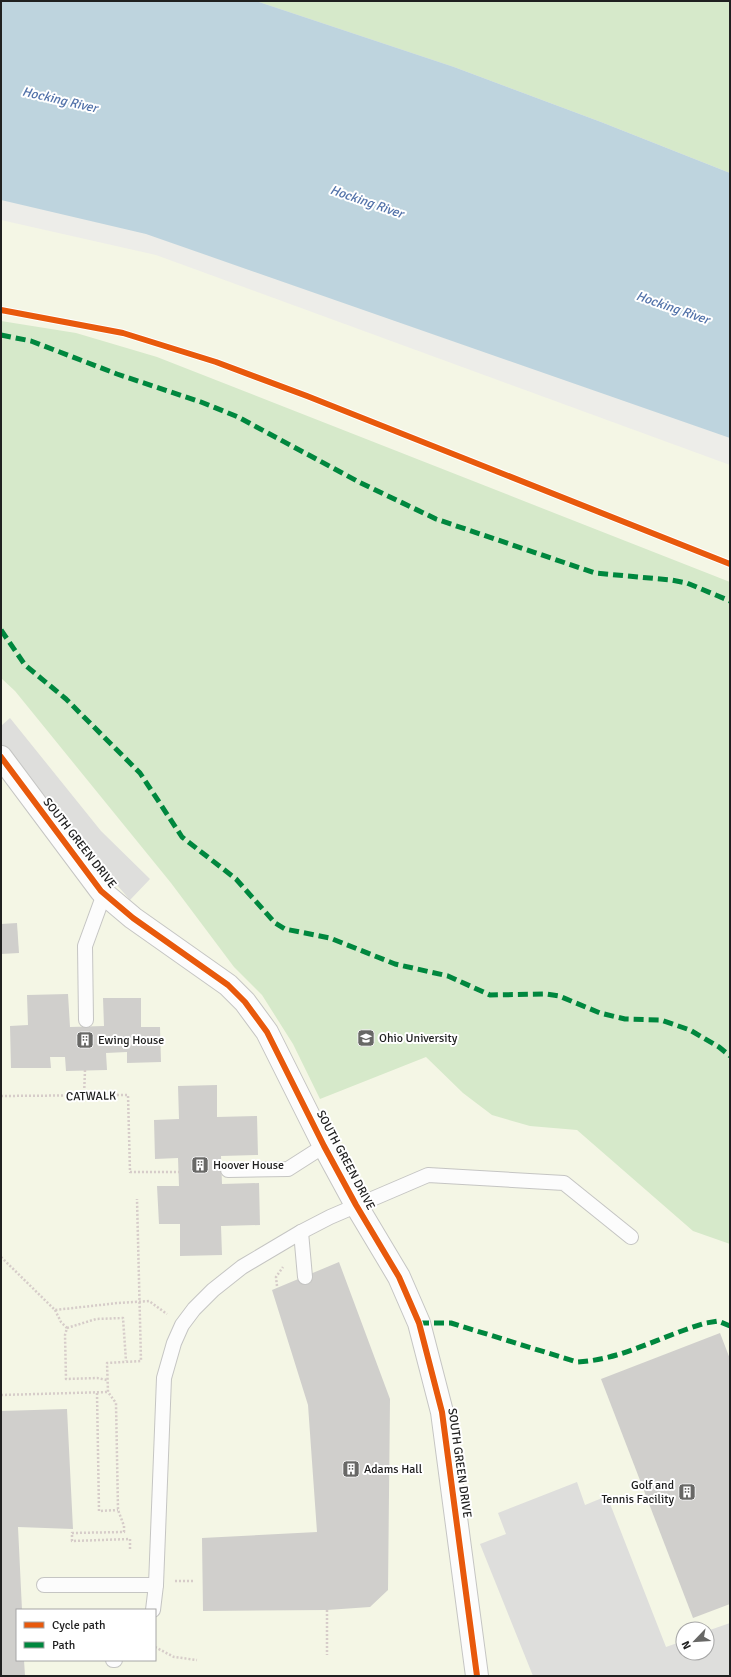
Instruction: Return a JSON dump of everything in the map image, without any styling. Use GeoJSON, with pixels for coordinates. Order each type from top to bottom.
{"type":"FeatureCollection","features":[{"type":"Feature","properties":{"kind":"street","name":"SOUTH GREEN DRIVE"},"geometry":{"type":"LineString","coordinates":[[1,757],[104,894],[133,918],[228,985],[245,1002],[268,1032],[324,1146],[356,1205],[400,1277],[419,1324],[433,1370],[442,1412],[477,1676]]}},
{"type":"Feature","properties":{"kind":"lane"},"geometry":{"type":"LineString","coordinates":[[86,1020],[85,946],[104,894]]}},
{"type":"Feature","properties":{"kind":"lane"},"geometry":{"type":"LineString","coordinates":[[228,1170],[288,1169],[324,1146]]}},
{"type":"Feature","properties":{"kind":"lane"},"geometry":{"type":"LineString","coordinates":[[153,1609],[156,1585],[164,1378],[174,1342],[182,1324],[194,1309],[213,1290],[230,1276],[242,1267],[301,1232],[356,1205],[428,1175],[564,1183],[631,1237]]}},
{"type":"Feature","properties":{"kind":"lane"},"geometry":{"type":"LineString","coordinates":[[301,1232],[305,1277]]}},
{"type":"Feature","properties":{"kind":"lane"},"geometry":{"type":"LineString","coordinates":[[44,1584],[156,1585]]}},
{"type":"Feature","properties":{"kind":"path"},"geometry":{"type":"LineString","coordinates":[[84,1096],[85,1070]]}},
{"type":"Feature","properties":{"kind":"path"},"geometry":{"type":"LineString","coordinates":[[130,1549],[130,1539],[72,1541],[72,1533],[124,1532],[124,1526],[118,1510],[116,1403],[108,1392],[107,1363],[141,1361],[137,1199]]}},
{"type":"Feature","properties":{"kind":"path"},"geometry":{"type":"LineString","coordinates":[[1,1256],[56,1310],[61,1322],[68,1328]]}},
{"type":"Feature","properties":{"kind":"path"},"geometry":{"type":"LineString","coordinates":[[56,1310],[149,1301],[182,1324]]}},
{"type":"Feature","properties":{"kind":"path"},"geometry":{"type":"LineString","coordinates":[[107,1380],[97,1378],[66,1378],[65,1335],[68,1328],[96,1319],[123,1318],[126,1361]]}},
{"type":"Feature","properties":{"kind":"path"},"geometry":{"type":"LineString","coordinates":[[1,1395],[108,1392]]}},
{"type":"Feature","properties":{"kind":"path"},"geometry":{"type":"LineString","coordinates":[[97,1393],[99,1511],[118,1510]]}},
{"type":"Feature","properties":{"kind":"path"},"geometry":{"type":"LineString","coordinates":[[174,1581],[195,1581]]}},
{"type":"Feature","properties":{"kind":"path"},"geometry":{"type":"LineString","coordinates":[[327,1610],[328,1655]]}},
{"type":"Feature","properties":{"kind":"path"},"geometry":{"type":"LineString","coordinates":[[156,1648],[174,1657],[197,1660]]}},
{"type":"Feature","properties":{"kind":"shaded area","name":"Ohio University"},"geometry":{"type":"Polygon","coordinates":[[[1,220],[156,255],[730,465],[730,1676],[1,1676],[1,220]]]}},
{"type":"Feature","properties":{"kind":"shaded area"},"geometry":{"type":"Polygon","coordinates":[[[10,718],[101,831],[150,879],[130,900],[84,847],[1,744],[1,726],[10,718]]]}},
{"type":"Feature","properties":{"kind":"shaded area"},"geometry":{"type":"Polygon","coordinates":[[[577,1482],[585,1505],[607,1496],[666,1647],[675,1644],[675,1661],[715,1661],[715,1628],[730,1623],[730,1676],[533,1676],[480,1544],[506,1534],[498,1513],[577,1482]]]}},
{"type":"Feature","properties":{"kind":"green space"},"geometry":{"type":"Polygon","coordinates":[[[256,1],[730,1],[730,173],[601,122],[454,67],[256,1]]]}},
{"type":"Feature","properties":{"kind":"green space"},"geometry":{"type":"Polygon","coordinates":[[[1,321],[76,333],[157,357],[730,582],[730,1244],[693,1231],[577,1130],[530,1126],[492,1115],[463,1093],[426,1057],[320,1099],[293,1044],[262,995],[234,967],[171,883],[15,691],[1,678],[1,321]]]}},
{"type":"Feature","properties":{"kind":"water","name":"Hocking River"},"geometry":{"type":"Polygon","coordinates":[[[1,1],[256,1],[454,67],[601,122],[730,173],[730,438],[146,234],[1,200],[1,1]]]}},
{"type":"Feature","properties":{"kind":"building"},"geometry":{"type":"Polygon","coordinates":[[[17,923],[19,953],[1,954],[1,924],[17,923]]]}},
{"type":"Feature","properties":{"kind":"building","name":"Ewing House"},"geometry":{"type":"Polygon","coordinates":[[[68,994],[70,1027],[104,1026],[103,998],[141,998],[141,1027],[160,1027],[161,1062],[127,1063],[127,1052],[106,1053],[107,1070],[66,1071],[65,1057],[50,1057],[51,1068],[11,1068],[10,1026],[28,1025],[27,995],[68,994]]]}},
{"type":"Feature","properties":{"kind":"building","name":"Hoover House"},"geometry":{"type":"Polygon","coordinates":[[[217,1085],[217,1117],[257,1116],[258,1155],[221,1156],[222,1184],[259,1183],[260,1225],[221,1226],[222,1255],[180,1256],[180,1224],[159,1224],[157,1186],[179,1186],[178,1158],[155,1159],[154,1120],[179,1119],[178,1086],[217,1085]]]}},
{"type":"Feature","properties":{"kind":"building","name":"Adams Hall"},"geometry":{"type":"Polygon","coordinates":[[[339,1262],[390,1399],[388,1590],[370,1607],[327,1610],[203,1611],[202,1538],[317,1532],[308,1405],[272,1290],[339,1262]]]}},
{"type":"Feature","properties":{"kind":"building","name":"Golf and Tennis Facility"},"geometry":{"type":"Polygon","coordinates":[[[720,1333],[730,1359],[730,1604],[693,1618],[601,1379],[720,1333]]]}},
{"type":"Feature","properties":{"kind":"building"},"geometry":{"type":"Polygon","coordinates":[[[67,1409],[73,1529],[18,1527],[22,1609],[16,1609],[16,1661],[24,1661],[25,1676],[1,1676],[1,1411],[67,1409]]]}},
{"type":"Feature","properties":{"kind":"marked path"},"geometry":{"type":"LineString","coordinates":[[1,335],[31,341],[117,374],[201,402],[238,417],[359,482],[436,519],[595,573],[671,580],[687,583],[730,601]]}},
{"type":"Feature","properties":{"kind":"marked path"},"geometry":{"type":"LineString","coordinates":[[1,630],[25,665],[66,699],[140,773],[182,837],[236,879],[275,923],[285,929],[330,938],[395,964],[448,976],[490,995],[546,994],[559,996],[600,1013],[625,1019],[661,1020],[690,1030],[719,1047],[730,1056]]}},
{"type":"Feature","properties":{"kind":"marked path"},"geometry":{"type":"LineString","coordinates":[[419,1323],[451,1323],[577,1362],[610,1357],[706,1323],[718,1321],[730,1326]]}},
{"type":"Feature","properties":{"kind":"cycle path"},"geometry":{"type":"LineString","coordinates":[[1,310],[123,333],[216,362],[307,396],[730,564]]}},
{"type":"Feature","properties":{"kind":"cycle path"},"geometry":{"type":"LineString","coordinates":[[1,757],[101,891],[133,918],[228,985],[245,1002],[267,1032],[324,1146],[356,1205],[399,1277],[419,1323],[442,1412],[477,1676]]}},
{"type":"Feature","properties":{"kind":"place","name":"Ohio University"},"geometry":{"type":"Point","coordinates":[366,1038]}},
{"type":"Feature","properties":{"kind":"place","name":"Ewing House"},"geometry":{"type":"Point","coordinates":[85,1040]}},
{"type":"Feature","properties":{"kind":"place","name":"Hoover House"},"geometry":{"type":"Point","coordinates":[200,1165]}},
{"type":"Feature","properties":{"kind":"place","name":"Adams Hall"},"geometry":{"type":"Point","coordinates":[351,1469]}},
{"type":"Feature","properties":{"kind":"place","name":"Golf and Tennis Facility"},"geometry":{"type":"Point","coordinates":[687,1492]}}]}
